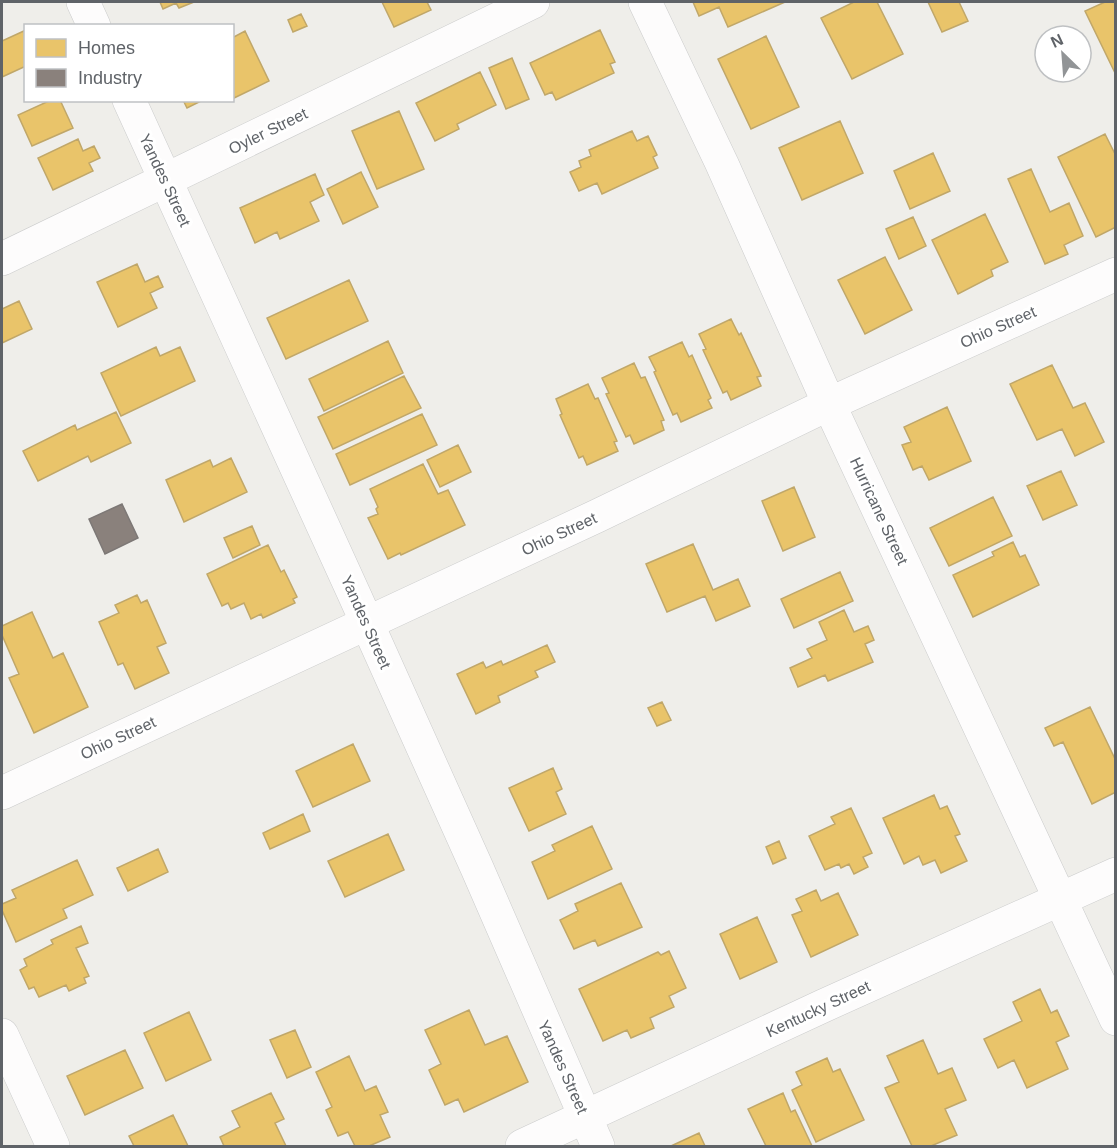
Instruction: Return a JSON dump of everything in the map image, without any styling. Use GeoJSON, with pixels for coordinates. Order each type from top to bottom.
{"type":"FeatureCollection","features":[{"type":"Feature","properties":{"kind":"street"},"geometry":{"type":"LineString","coordinates":[[83,2],[93,24]]}},
{"type":"Feature","properties":{"kind":"street","name":"Oyler Street"},"geometry":{"type":"LineString","coordinates":[[2,259],[533,2]]}},
{"type":"Feature","properties":{"kind":"street","name":"Hurricane Street"},"geometry":{"type":"LineString","coordinates":[[645,2],[722,164],[829,404],[1116,1019]]}},
{"type":"Feature","properties":{"kind":"street","name":"Yandes Street"},"geometry":{"type":"LineString","coordinates":[[130,102],[477,868],[591,1132]]}},
{"type":"Feature","properties":{"kind":"street","name":"Ohio Street"},"geometry":{"type":"LineString","coordinates":[[2,793],[597,516],[829,404],[1116,274]]}},
{"type":"Feature","properties":{"kind":"street","name":"Kentucky Street"},"geometry":{"type":"LineString","coordinates":[[522,1146],[591,1132],[823,1006],[1116,874]]}},
{"type":"Feature","properties":{"kind":"street"},"geometry":{"type":"LineString","coordinates":[[2,1035],[53,1146]]}},
{"type":"Feature","properties":{"kind":"building: Homes"},"geometry":{"type":"Polygon","coordinates":[[[160,2],[194,2],[179,8],[176,3],[163,9],[160,2]]]}},
{"type":"Feature","properties":{"kind":"building: Homes"},"geometry":{"type":"Polygon","coordinates":[[[382,2],[427,2],[431,10],[394,27],[382,2]]]}},
{"type":"Feature","properties":{"kind":"building: Homes"},"geometry":{"type":"Polygon","coordinates":[[[693,2],[785,2],[728,27],[719,7],[699,16],[693,2]]]}},
{"type":"Feature","properties":{"kind":"building: Homes"},"geometry":{"type":"Polygon","coordinates":[[[854,2],[877,2],[903,54],[852,79],[821,18],[854,2]]]}},
{"type":"Feature","properties":{"kind":"building: Homes"},"geometry":{"type":"Polygon","coordinates":[[[928,2],[959,2],[968,21],[942,32],[928,2]]]}},
{"type":"Feature","properties":{"kind":"building: Homes"},"geometry":{"type":"Polygon","coordinates":[[[1105,2],[1116,2],[1116,75],[1093,24],[1085,11],[1105,2]]]}},
{"type":"Feature","properties":{"kind":"building: Homes"},"geometry":{"type":"Polygon","coordinates":[[[301,14],[307,26],[293,32],[288,20],[301,14]]]}},
{"type":"Feature","properties":{"kind":"building: Homes"},"geometry":{"type":"Polygon","coordinates":[[[600,30],[615,62],[610,64],[614,73],[556,100],[552,92],[545,95],[530,63],[600,30]]]}},
{"type":"Feature","properties":{"kind":"building: Homes"},"geometry":{"type":"Polygon","coordinates":[[[24,31],[24,67],[2,77],[2,41],[24,31]]]}},
{"type":"Feature","properties":{"kind":"building: Homes"},"geometry":{"type":"Polygon","coordinates":[[[245,31],[269,81],[234,98],[234,37],[245,31]]]}},
{"type":"Feature","properties":{"kind":"building: Homes"},"geometry":{"type":"Polygon","coordinates":[[[766,36],[799,107],[751,129],[718,59],[766,36]]]}},
{"type":"Feature","properties":{"kind":"building: Homes"},"geometry":{"type":"Polygon","coordinates":[[[512,58],[529,99],[506,109],[489,68],[512,58]]]}},
{"type":"Feature","properties":{"kind":"building: Homes"},"geometry":{"type":"Polygon","coordinates":[[[480,72],[496,105],[457,124],[459,129],[435,141],[416,103],[480,72]]]}},
{"type":"Feature","properties":{"kind":"building: Homes"},"geometry":{"type":"Polygon","coordinates":[[[47,102],[61,102],[73,128],[32,146],[18,115],[47,102]]]}},
{"type":"Feature","properties":{"kind":"building: Homes"},"geometry":{"type":"Polygon","coordinates":[[[184,102],[199,102],[187,108],[184,102]]]}},
{"type":"Feature","properties":{"kind":"building: Homes"},"geometry":{"type":"Polygon","coordinates":[[[399,111],[424,169],[377,189],[352,131],[399,111]]]}},
{"type":"Feature","properties":{"kind":"building: Homes"},"geometry":{"type":"Polygon","coordinates":[[[840,121],[863,173],[802,200],[779,148],[840,121]]]}},
{"type":"Feature","properties":{"kind":"building: Homes"},"geometry":{"type":"Polygon","coordinates":[[[632,131],[637,141],[648,136],[657,155],[653,157],[658,168],[602,194],[597,183],[579,191],[570,172],[581,167],[579,161],[591,156],[589,150],[632,131]]]}},
{"type":"Feature","properties":{"kind":"building: Homes"},"geometry":{"type":"Polygon","coordinates":[[[1105,134],[1116,156],[1116,227],[1096,237],[1058,157],[1105,134]]]}},
{"type":"Feature","properties":{"kind":"building: Homes"},"geometry":{"type":"Polygon","coordinates":[[[78,139],[83,151],[94,146],[100,158],[89,163],[93,171],[53,190],[38,158],[78,139]]]}},
{"type":"Feature","properties":{"kind":"building: Homes"},"geometry":{"type":"Polygon","coordinates":[[[933,153],[950,191],[910,209],[894,171],[933,153]]]}},
{"type":"Feature","properties":{"kind":"building: Homes"},"geometry":{"type":"Polygon","coordinates":[[[1031,169],[1050,212],[1069,203],[1083,236],[1064,245],[1068,254],[1045,264],[1008,179],[1031,169]]]}},
{"type":"Feature","properties":{"kind":"building: Homes"},"geometry":{"type":"Polygon","coordinates":[[[361,172],[378,207],[343,224],[327,189],[361,172]]]}},
{"type":"Feature","properties":{"kind":"building: Homes"},"geometry":{"type":"Polygon","coordinates":[[[315,174],[324,195],[310,202],[319,221],[280,239],[277,232],[255,243],[240,208],[315,174]]]}},
{"type":"Feature","properties":{"kind":"building: Homes"},"geometry":{"type":"Polygon","coordinates":[[[985,214],[1008,262],[991,270],[993,276],[958,294],[932,240],[985,214]]]}},
{"type":"Feature","properties":{"kind":"building: Homes"},"geometry":{"type":"Polygon","coordinates":[[[913,217],[926,246],[899,259],[886,229],[913,217]]]}},
{"type":"Feature","properties":{"kind":"building: Homes"},"geometry":{"type":"Polygon","coordinates":[[[885,257],[912,310],[865,334],[838,280],[885,257]]]}},
{"type":"Feature","properties":{"kind":"building: Homes"},"geometry":{"type":"Polygon","coordinates":[[[137,264],[145,282],[158,276],[163,287],[150,293],[157,308],[118,327],[97,282],[137,264]]]}},
{"type":"Feature","properties":{"kind":"building: Homes"},"geometry":{"type":"Polygon","coordinates":[[[349,280],[368,321],[286,359],[267,318],[349,280]]]}},
{"type":"Feature","properties":{"kind":"building: Homes"},"geometry":{"type":"Polygon","coordinates":[[[19,301],[32,329],[2,343],[2,309],[19,301]]]}},
{"type":"Feature","properties":{"kind":"building: Homes"},"geometry":{"type":"Polygon","coordinates":[[[731,319],[739,335],[741,333],[761,376],[757,377],[761,386],[731,400],[727,391],[723,393],[703,350],[706,349],[699,334],[731,319]]]}},
{"type":"Feature","properties":{"kind":"building: Homes"},"geometry":{"type":"Polygon","coordinates":[[[388,341],[403,373],[324,411],[309,379],[388,341]]]}},
{"type":"Feature","properties":{"kind":"building: Homes"},"geometry":{"type":"Polygon","coordinates":[[[682,342],[689,357],[692,355],[711,398],[708,400],[712,408],[681,422],[677,413],[673,415],[649,357],[682,342]]]}},
{"type":"Feature","properties":{"kind":"building: Homes"},"geometry":{"type":"Polygon","coordinates":[[[156,347],[160,356],[180,347],[195,381],[121,416],[101,373],[156,347]]]}},
{"type":"Feature","properties":{"kind":"building: Homes"},"geometry":{"type":"Polygon","coordinates":[[[634,363],[641,378],[645,377],[664,420],[661,421],[664,430],[634,444],[630,435],[626,437],[606,394],[609,393],[602,378],[634,363]]]}},
{"type":"Feature","properties":{"kind":"building: Homes"},"geometry":{"type":"Polygon","coordinates":[[[1052,365],[1073,408],[1085,403],[1104,442],[1075,456],[1062,429],[1037,440],[1010,384],[1052,365]]]}},
{"type":"Feature","properties":{"kind":"building: Homes"},"geometry":{"type":"Polygon","coordinates":[[[404,376],[421,408],[333,449],[318,417],[404,376]]]}},
{"type":"Feature","properties":{"kind":"building: Homes"},"geometry":{"type":"Polygon","coordinates":[[[588,384],[595,399],[598,398],[617,441],[614,442],[618,451],[587,465],[583,456],[579,458],[560,415],[562,414],[556,399],[588,384]]]}},
{"type":"Feature","properties":{"kind":"building: Homes"},"geometry":{"type":"Polygon","coordinates":[[[947,407],[971,461],[929,480],[922,466],[913,470],[902,445],[911,442],[904,427],[947,407]]]}},
{"type":"Feature","properties":{"kind":"building: Homes"},"geometry":{"type":"Polygon","coordinates":[[[116,412],[131,443],[91,462],[88,456],[38,481],[23,451],[75,425],[77,430],[116,412]]]}},
{"type":"Feature","properties":{"kind":"building: Homes"},"geometry":{"type":"Polygon","coordinates":[[[422,414],[437,445],[350,485],[336,454],[422,414]]]}},
{"type":"Feature","properties":{"kind":"building: Homes"},"geometry":{"type":"Polygon","coordinates":[[[458,445],[471,472],[440,487],[427,460],[458,445]]]}},
{"type":"Feature","properties":{"kind":"building: Homes"},"geometry":{"type":"Polygon","coordinates":[[[231,458],[247,492],[184,522],[166,480],[210,460],[213,467],[231,458]]]}},
{"type":"Feature","properties":{"kind":"building: Homes"},"geometry":{"type":"Polygon","coordinates":[[[423,464],[438,494],[448,490],[465,525],[388,559],[368,518],[378,514],[376,509],[378,507],[370,489],[423,464]]]}},
{"type":"Feature","properties":{"kind":"building: Homes"},"geometry":{"type":"Polygon","coordinates":[[[1061,471],[1077,505],[1043,520],[1027,486],[1061,471]]]}},
{"type":"Feature","properties":{"kind":"building: Homes"},"geometry":{"type":"Polygon","coordinates":[[[794,487],[815,537],[783,551],[762,501],[794,487]]]}},
{"type":"Feature","properties":{"kind":"building: Homes"},"geometry":{"type":"Polygon","coordinates":[[[993,497],[1012,536],[949,566],[930,528],[993,497]]]}},
{"type":"Feature","properties":{"kind":"building: Homes"},"geometry":{"type":"Polygon","coordinates":[[[252,526],[260,545],[233,558],[224,538],[252,526]]]}},
{"type":"Feature","properties":{"kind":"building: Homes"},"geometry":{"type":"Polygon","coordinates":[[[1013,542],[1020,557],[1025,555],[1039,585],[973,617],[953,575],[994,556],[992,552],[1013,542]]]}},
{"type":"Feature","properties":{"kind":"building: Homes"},"geometry":{"type":"Polygon","coordinates":[[[693,544],[713,590],[738,579],[750,606],[716,621],[705,596],[667,612],[646,564],[693,544]]]}},
{"type":"Feature","properties":{"kind":"building: Homes"},"geometry":{"type":"Polygon","coordinates":[[[268,545],[297,597],[293,599],[295,603],[263,618],[261,614],[251,619],[244,603],[231,609],[228,603],[222,606],[207,574],[268,545]]]}},
{"type":"Feature","properties":{"kind":"building: Homes"},"geometry":{"type":"Polygon","coordinates":[[[840,572],[853,601],[794,628],[781,599],[840,572]]]}},
{"type":"Feature","properties":{"kind":"building: Homes"},"geometry":{"type":"Polygon","coordinates":[[[137,595],[141,603],[147,600],[166,643],[157,647],[169,673],[135,689],[123,663],[118,665],[99,622],[119,613],[115,605],[137,595]]]}},
{"type":"Feature","properties":{"kind":"building: Homes"},"geometry":{"type":"Polygon","coordinates":[[[844,610],[854,632],[868,626],[874,640],[865,644],[873,662],[828,681],[825,675],[798,687],[790,668],[812,658],[807,649],[827,640],[819,622],[844,610]]]}},
{"type":"Feature","properties":{"kind":"building: Homes"},"geometry":{"type":"Polygon","coordinates":[[[32,612],[53,658],[63,653],[88,707],[34,733],[9,678],[19,674],[2,635],[2,626],[32,612]]]}},
{"type":"Feature","properties":{"kind":"building: Homes"},"geometry":{"type":"Polygon","coordinates":[[[547,645],[555,662],[535,671],[538,677],[498,696],[500,702],[476,714],[457,674],[483,662],[486,668],[501,661],[503,665],[547,645]]]}},
{"type":"Feature","properties":{"kind":"building: Homes"},"geometry":{"type":"Polygon","coordinates":[[[662,702],[671,720],[657,726],[648,708],[662,702]]]}},
{"type":"Feature","properties":{"kind":"building: Homes"},"geometry":{"type":"Polygon","coordinates":[[[1090,707],[1116,761],[1116,792],[1092,804],[1063,742],[1054,746],[1045,728],[1090,707]]]}},
{"type":"Feature","properties":{"kind":"building: Homes"},"geometry":{"type":"Polygon","coordinates":[[[353,744],[370,781],[313,807],[296,771],[353,744]]]}},
{"type":"Feature","properties":{"kind":"building: Homes"},"geometry":{"type":"Polygon","coordinates":[[[553,768],[562,789],[556,792],[566,814],[529,831],[509,788],[553,768]]]}},
{"type":"Feature","properties":{"kind":"building: Homes"},"geometry":{"type":"Polygon","coordinates":[[[934,795],[940,809],[947,806],[960,834],[955,836],[967,861],[941,873],[935,860],[923,865],[919,856],[904,864],[883,818],[934,795]]]}},
{"type":"Feature","properties":{"kind":"building: Homes"},"geometry":{"type":"Polygon","coordinates":[[[851,808],[872,853],[863,857],[868,867],[854,874],[849,864],[841,868],[839,864],[825,870],[809,836],[835,824],[831,817],[851,808]]]}},
{"type":"Feature","properties":{"kind":"building: Homes"},"geometry":{"type":"Polygon","coordinates":[[[303,814],[310,831],[270,849],[263,833],[303,814]]]}},
{"type":"Feature","properties":{"kind":"building: Homes"},"geometry":{"type":"Polygon","coordinates":[[[592,826],[612,869],[548,899],[532,862],[555,851],[552,845],[592,826]]]}},
{"type":"Feature","properties":{"kind":"building: Homes"},"geometry":{"type":"Polygon","coordinates":[[[388,834],[404,870],[345,897],[328,861],[388,834]]]}},
{"type":"Feature","properties":{"kind":"building: Homes"},"geometry":{"type":"Polygon","coordinates":[[[779,841],[786,858],[773,864],[766,847],[779,841]]]}},
{"type":"Feature","properties":{"kind":"building: Homes"},"geometry":{"type":"Polygon","coordinates":[[[158,849],[168,872],[128,891],[117,868],[158,849]]]}},
{"type":"Feature","properties":{"kind":"building: Homes"},"geometry":{"type":"Polygon","coordinates":[[[77,860],[93,895],[63,909],[67,918],[16,942],[2,910],[2,904],[16,898],[12,890],[77,860]]]}},
{"type":"Feature","properties":{"kind":"building: Homes"},"geometry":{"type":"Polygon","coordinates":[[[621,883],[642,927],[598,946],[595,940],[574,949],[560,920],[578,911],[575,904],[621,883]]]}},
{"type":"Feature","properties":{"kind":"building: Homes"},"geometry":{"type":"Polygon","coordinates":[[[816,890],[821,901],[838,893],[858,935],[811,957],[792,915],[802,911],[796,899],[816,890]]]}},
{"type":"Feature","properties":{"kind":"building: Homes"},"geometry":{"type":"Polygon","coordinates":[[[757,917],[777,962],[740,979],[720,934],[757,917]]]}},
{"type":"Feature","properties":{"kind":"building: Homes"},"geometry":{"type":"Polygon","coordinates":[[[81,926],[88,943],[76,948],[89,976],[84,978],[86,983],[69,991],[66,985],[39,997],[34,987],[29,989],[20,970],[27,966],[24,959],[53,944],[51,940],[81,926]]]}},
{"type":"Feature","properties":{"kind":"building: Homes"},"geometry":{"type":"Polygon","coordinates":[[[669,951],[686,988],[669,996],[674,1007],[650,1018],[654,1028],[631,1038],[627,1030],[603,1041],[579,989],[658,952],[661,955],[669,951]]]}},
{"type":"Feature","properties":{"kind":"building: Homes"},"geometry":{"type":"Polygon","coordinates":[[[1040,989],[1051,1013],[1057,1010],[1069,1036],[1056,1042],[1068,1069],[1027,1088],[1014,1060],[998,1068],[984,1039],[1022,1021],[1013,1002],[1040,989]]]}},
{"type":"Feature","properties":{"kind":"building: Homes"},"geometry":{"type":"Polygon","coordinates":[[[469,1010],[485,1045],[507,1036],[528,1082],[464,1112],[458,1099],[445,1105],[429,1070],[441,1064],[425,1030],[469,1010]]]}},
{"type":"Feature","properties":{"kind":"building: Homes"},"geometry":{"type":"Polygon","coordinates":[[[189,1012],[211,1060],[166,1081],[144,1033],[189,1012]]]}},
{"type":"Feature","properties":{"kind":"building: Homes"},"geometry":{"type":"Polygon","coordinates":[[[295,1030],[311,1067],[287,1078],[270,1040],[295,1030]]]}},
{"type":"Feature","properties":{"kind":"building: Homes"},"geometry":{"type":"Polygon","coordinates":[[[923,1040],[938,1074],[952,1068],[966,1100],[945,1109],[957,1135],[931,1146],[912,1146],[885,1088],[899,1082],[887,1056],[923,1040]]]}},
{"type":"Feature","properties":{"kind":"building: Homes"},"geometry":{"type":"Polygon","coordinates":[[[125,1050],[143,1088],[85,1115],[67,1076],[125,1050]]]}},
{"type":"Feature","properties":{"kind":"building: Homes"},"geometry":{"type":"Polygon","coordinates":[[[349,1056],[365,1091],[376,1086],[388,1112],[380,1115],[390,1137],[369,1146],[355,1146],[348,1132],[338,1136],[326,1110],[332,1107],[316,1072],[349,1056]]]}},
{"type":"Feature","properties":{"kind":"building: Homes"},"geometry":{"type":"Polygon","coordinates":[[[827,1058],[833,1072],[840,1069],[864,1120],[816,1142],[792,1090],[802,1085],[796,1072],[827,1058]]]}},
{"type":"Feature","properties":{"kind":"building: Homes"},"geometry":{"type":"Polygon","coordinates":[[[271,1093],[284,1119],[275,1123],[286,1146],[224,1146],[220,1137],[240,1127],[232,1111],[271,1093]]]}},
{"type":"Feature","properties":{"kind":"building: Homes"},"geometry":{"type":"Polygon","coordinates":[[[783,1093],[791,1112],[795,1110],[812,1146],[766,1146],[748,1109],[783,1093]]]}},
{"type":"Feature","properties":{"kind":"building: Homes"},"geometry":{"type":"Polygon","coordinates":[[[173,1115],[188,1146],[134,1146],[129,1136],[173,1115]]]}},
{"type":"Feature","properties":{"kind":"building: Homes"},"geometry":{"type":"Polygon","coordinates":[[[699,1133],[705,1146],[671,1146],[699,1133]]]}},
{"type":"Feature","properties":{"kind":"building: Industry"},"geometry":{"type":"Polygon","coordinates":[[[122,504],[138,538],[105,554],[89,519],[122,504]]]}}]}
